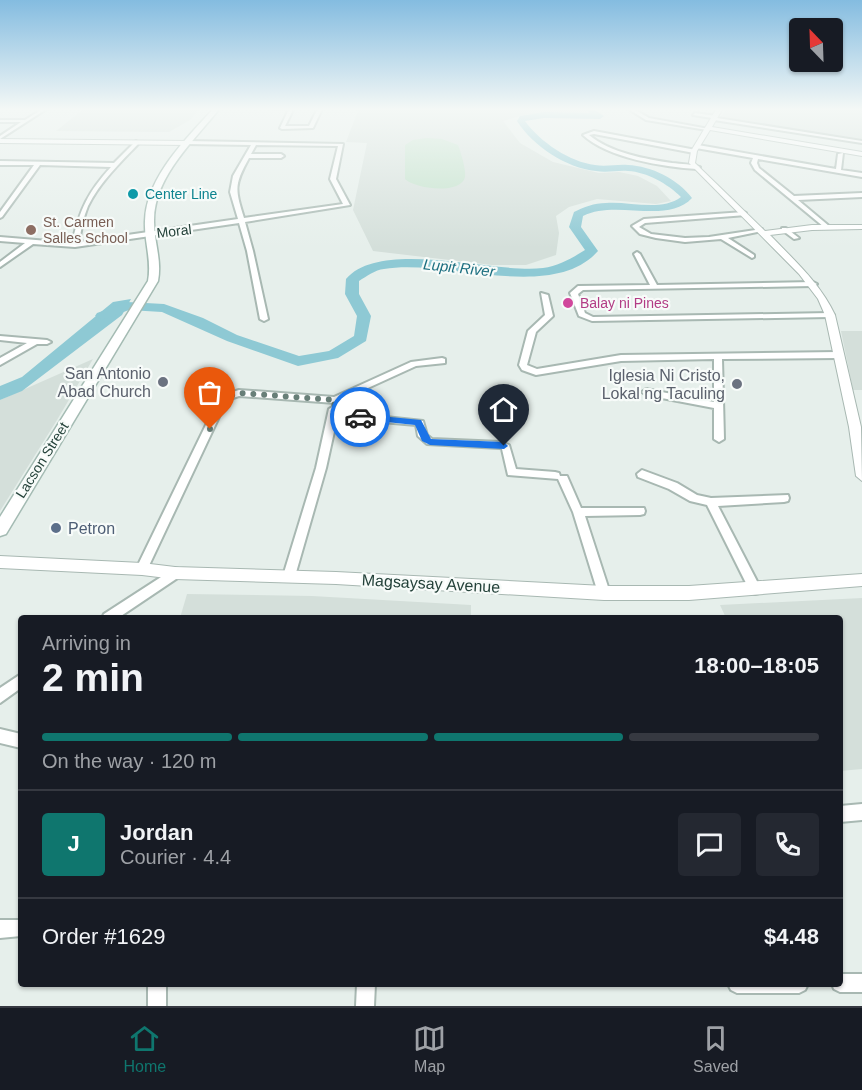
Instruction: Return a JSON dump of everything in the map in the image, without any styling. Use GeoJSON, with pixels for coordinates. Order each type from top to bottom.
{"type":"FeatureCollection","features":[{"type":"Feature","properties":{"kind":"main road","name":"Lacson Street"},"geometry":{"type":"LineString","coordinates":[[0,530],[144,297],[155,274],[150,212],[157,190],[179,155]]}},
{"type":"Feature","properties":{"kind":"street"},"geometry":{"type":"LineString","coordinates":[[75,245],[85,206],[125,155]]}},
{"type":"Feature","properties":{"kind":"street","name":"Moral"},"geometry":{"type":"LineString","coordinates":[[0,239],[75,245],[347,205],[333,179],[339,155]]}},
{"type":"Feature","properties":{"kind":"street"},"geometry":{"type":"LineString","coordinates":[[633,155],[664,163],[697,167]]}},
{"type":"Feature","properties":{"kind":"street"},"geometry":{"type":"LineString","coordinates":[[693,155],[691,160],[697,167],[794,262],[813,284],[830,315],[855,427],[862,476]]}},
{"type":"Feature","properties":{"kind":"street"},"geometry":{"type":"LineString","coordinates":[[741,155],[862,175]]}},
{"type":"Feature","properties":{"kind":"street"},"geometry":{"type":"LineString","coordinates":[[838,171],[842,155]]}},
{"type":"Feature","properties":{"kind":"street"},"geometry":{"type":"LineString","coordinates":[[264,319],[250,251],[234,199],[233,186],[247,156],[281,156]]}},
{"type":"Feature","properties":{"kind":"street"},"geometry":{"type":"LineString","coordinates":[[756,157],[754,166],[826,226]]}},
{"type":"Feature","properties":{"kind":"street"},"geometry":{"type":"LineString","coordinates":[[0,163],[116,165]]}},
{"type":"Feature","properties":{"kind":"street"},"geometry":{"type":"LineString","coordinates":[[0,216],[38,164]]}},
{"type":"Feature","properties":{"kind":"street"},"geometry":{"type":"LineString","coordinates":[[793,198],[862,195]]}},
{"type":"Feature","properties":{"kind":"street"},"geometry":{"type":"LineString","coordinates":[[744,214],[644,221],[635,226],[648,235],[684,242],[784,229],[826,226],[862,227]]}},
{"type":"Feature","properties":{"kind":"street"},"geometry":{"type":"LineString","coordinates":[[784,229],[796,238]]}},
{"type":"Feature","properties":{"kind":"street"},"geometry":{"type":"LineString","coordinates":[[723,238],[752,256]]}},
{"type":"Feature","properties":{"kind":"street"},"geometry":{"type":"LineString","coordinates":[[0,265],[31,242]]}},
{"type":"Feature","properties":{"kind":"street"},"geometry":{"type":"LineString","coordinates":[[638,254],[655,287]]}},
{"type":"Feature","properties":{"kind":"street"},"geometry":{"type":"LineString","coordinates":[[813,284],[581,288],[574,293],[582,314],[592,319],[830,315]]}},
{"type":"Feature","properties":{"kind":"street"},"geometry":{"type":"LineString","coordinates":[[544,295],[550,314],[542,319],[531,334],[523,365],[530,370],[546,372],[621,358],[838,355]]}},
{"type":"Feature","properties":{"kind":"street"},"geometry":{"type":"LineString","coordinates":[[0,338],[47,342]]}},
{"type":"Feature","properties":{"kind":"street"},"geometry":{"type":"LineString","coordinates":[[1,361],[36,341]]}},
{"type":"Feature","properties":{"kind":"street"},"geometry":{"type":"LineString","coordinates":[[718,357],[719,439]]}},
{"type":"Feature","properties":{"kind":"street"},"geometry":{"type":"LineString","coordinates":[[142,569],[223,398],[239,393],[335,400],[414,364],[442,361]]}},
{"type":"Feature","properties":{"kind":"street"},"geometry":{"type":"LineString","coordinates":[[646,392],[718,406]]}},
{"type":"Feature","properties":{"kind":"street"},"geometry":{"type":"LineString","coordinates":[[289,576],[321,468],[335,400]]}},
{"type":"Feature","properties":{"kind":"street"},"geometry":{"type":"LineString","coordinates":[[333,415],[420,423],[423,436],[430,442],[501,445],[506,447],[512,472],[559,477],[578,512],[604,593]]}},
{"type":"Feature","properties":{"kind":"street"},"geometry":{"type":"LineString","coordinates":[[642,474],[674,486],[694,498],[711,502],[784,498]]}},
{"type":"Feature","properties":{"kind":"street"},"geometry":{"type":"LineString","coordinates":[[711,502],[755,589]]}},
{"type":"Feature","properties":{"kind":"street"},"geometry":{"type":"LineString","coordinates":[[578,512],[640,511]]}},
{"type":"Feature","properties":{"kind":"street","name":"Magsaysay Avenue"},"geometry":{"type":"LineString","coordinates":[[0,562],[142,569],[176,573],[289,576],[604,593],[653,594],[755,589],[862,580]]}},
{"type":"Feature","properties":{"kind":"street"},"geometry":{"type":"LineString","coordinates":[[113,615],[176,573]]}},
{"type":"Feature","properties":{"kind":"street"},"geometry":{"type":"LineString","coordinates":[[0,696],[18,682]]}},
{"type":"Feature","properties":{"kind":"street"},"geometry":{"type":"LineString","coordinates":[[0,736],[18,740]]}},
{"type":"Feature","properties":{"kind":"street"},"geometry":{"type":"LineString","coordinates":[[843,814],[862,812]]}},
{"type":"Feature","properties":{"kind":"street"},"geometry":{"type":"LineString","coordinates":[[0,929],[18,928]]}},
{"type":"Feature","properties":{"kind":"street"},"geometry":{"type":"LineString","coordinates":[[843,983],[862,983]]}},
{"type":"Feature","properties":{"kind":"street"},"geometry":{"type":"LineString","coordinates":[[157,987],[157,1006]]}},
{"type":"Feature","properties":{"kind":"street"},"geometry":{"type":"LineString","coordinates":[[364,1006],[366,987]]}},
{"type":"Feature","properties":{"kind":"shaded area"},"geometry":{"type":"Polygon","coordinates":[[[365,155],[541,155],[553,162],[599,173],[619,172],[638,176],[657,186],[671,201],[656,204],[597,199],[569,207],[556,216],[559,233],[556,255],[526,265],[492,265],[373,251],[353,210],[365,155]]]}},
{"type":"Feature","properties":{"kind":"shaded area"},"geometry":{"type":"Polygon","coordinates":[[[841,331],[862,331],[862,390],[853,390],[841,331]]]}},
{"type":"Feature","properties":{"kind":"shaded area"},"geometry":{"type":"Polygon","coordinates":[[[93,359],[57,420],[0,511],[0,400],[93,359]]]}},
{"type":"Feature","properties":{"kind":"shaded area"},"geometry":{"type":"Polygon","coordinates":[[[187,594],[312,596],[471,605],[471,615],[181,615],[187,594]]]}},
{"type":"Feature","properties":{"kind":"shaded area"},"geometry":{"type":"Polygon","coordinates":[[[862,598],[862,769],[843,771],[843,615],[725,615],[720,605],[862,598]]]}},
{"type":"Feature","properties":{"kind":"green space"},"geometry":{"type":"Polygon","coordinates":[[[405,155],[461,155],[465,177],[462,183],[455,186],[427,188],[410,183],[405,179],[405,155]]]}},
{"type":"Feature","properties":{"kind":"water"},"geometry":{"type":"Polygon","coordinates":[[[131,299],[122,315],[22,391],[0,400],[0,386],[22,377],[113,302],[131,299]]]}},
{"type":"Feature","properties":{"kind":"waterway","name":"Lupit River"},"geometry":{"type":"LineString","coordinates":[[102,316],[127,306],[164,308],[198,321],[232,338],[298,361],[333,355],[361,338],[364,316],[352,294],[353,279],[378,266],[407,263],[518,273],[545,272],[570,265],[592,251],[575,227],[578,214],[590,208],[604,206],[666,207],[678,204],[687,198],[670,183],[645,171],[631,168],[593,168],[561,155]]}},
{"type":"Feature","properties":{"kind":"way so far"},"geometry":{"type":"LineString","coordinates":[[210,429],[223,398],[239,393],[335,400],[333,415],[360,417]]}},
{"type":"Feature","properties":{"kind":"place","name":"Center Line"},"geometry":{"type":"Point","coordinates":[133,194]}},
{"type":"Feature","properties":{"kind":"place","name":"St. Carmen Salles School"},"geometry":{"type":"Point","coordinates":[31,230]}},
{"type":"Feature","properties":{"kind":"place","name":"Balay ni Pines"},"geometry":{"type":"Point","coordinates":[568,303]}},
{"type":"Feature","properties":{"kind":"place","name":"San Antonio Abad Church"},"geometry":{"type":"Point","coordinates":[163,382]}},
{"type":"Feature","properties":{"kind":"place","name":"Iglesia Ni Cristo, Lokal ng Taculing"},"geometry":{"type":"Point","coordinates":[737,384]}},
{"type":"Feature","properties":{"kind":"place","name":"Petron"},"geometry":{"type":"Point","coordinates":[56,528]}},
{"type":"Feature","properties":{"kind":"route"},"geometry":{"type":"LineString","coordinates":[[360,417],[418,422],[423,430],[423,436],[430,442],[504,446]]}}]}
